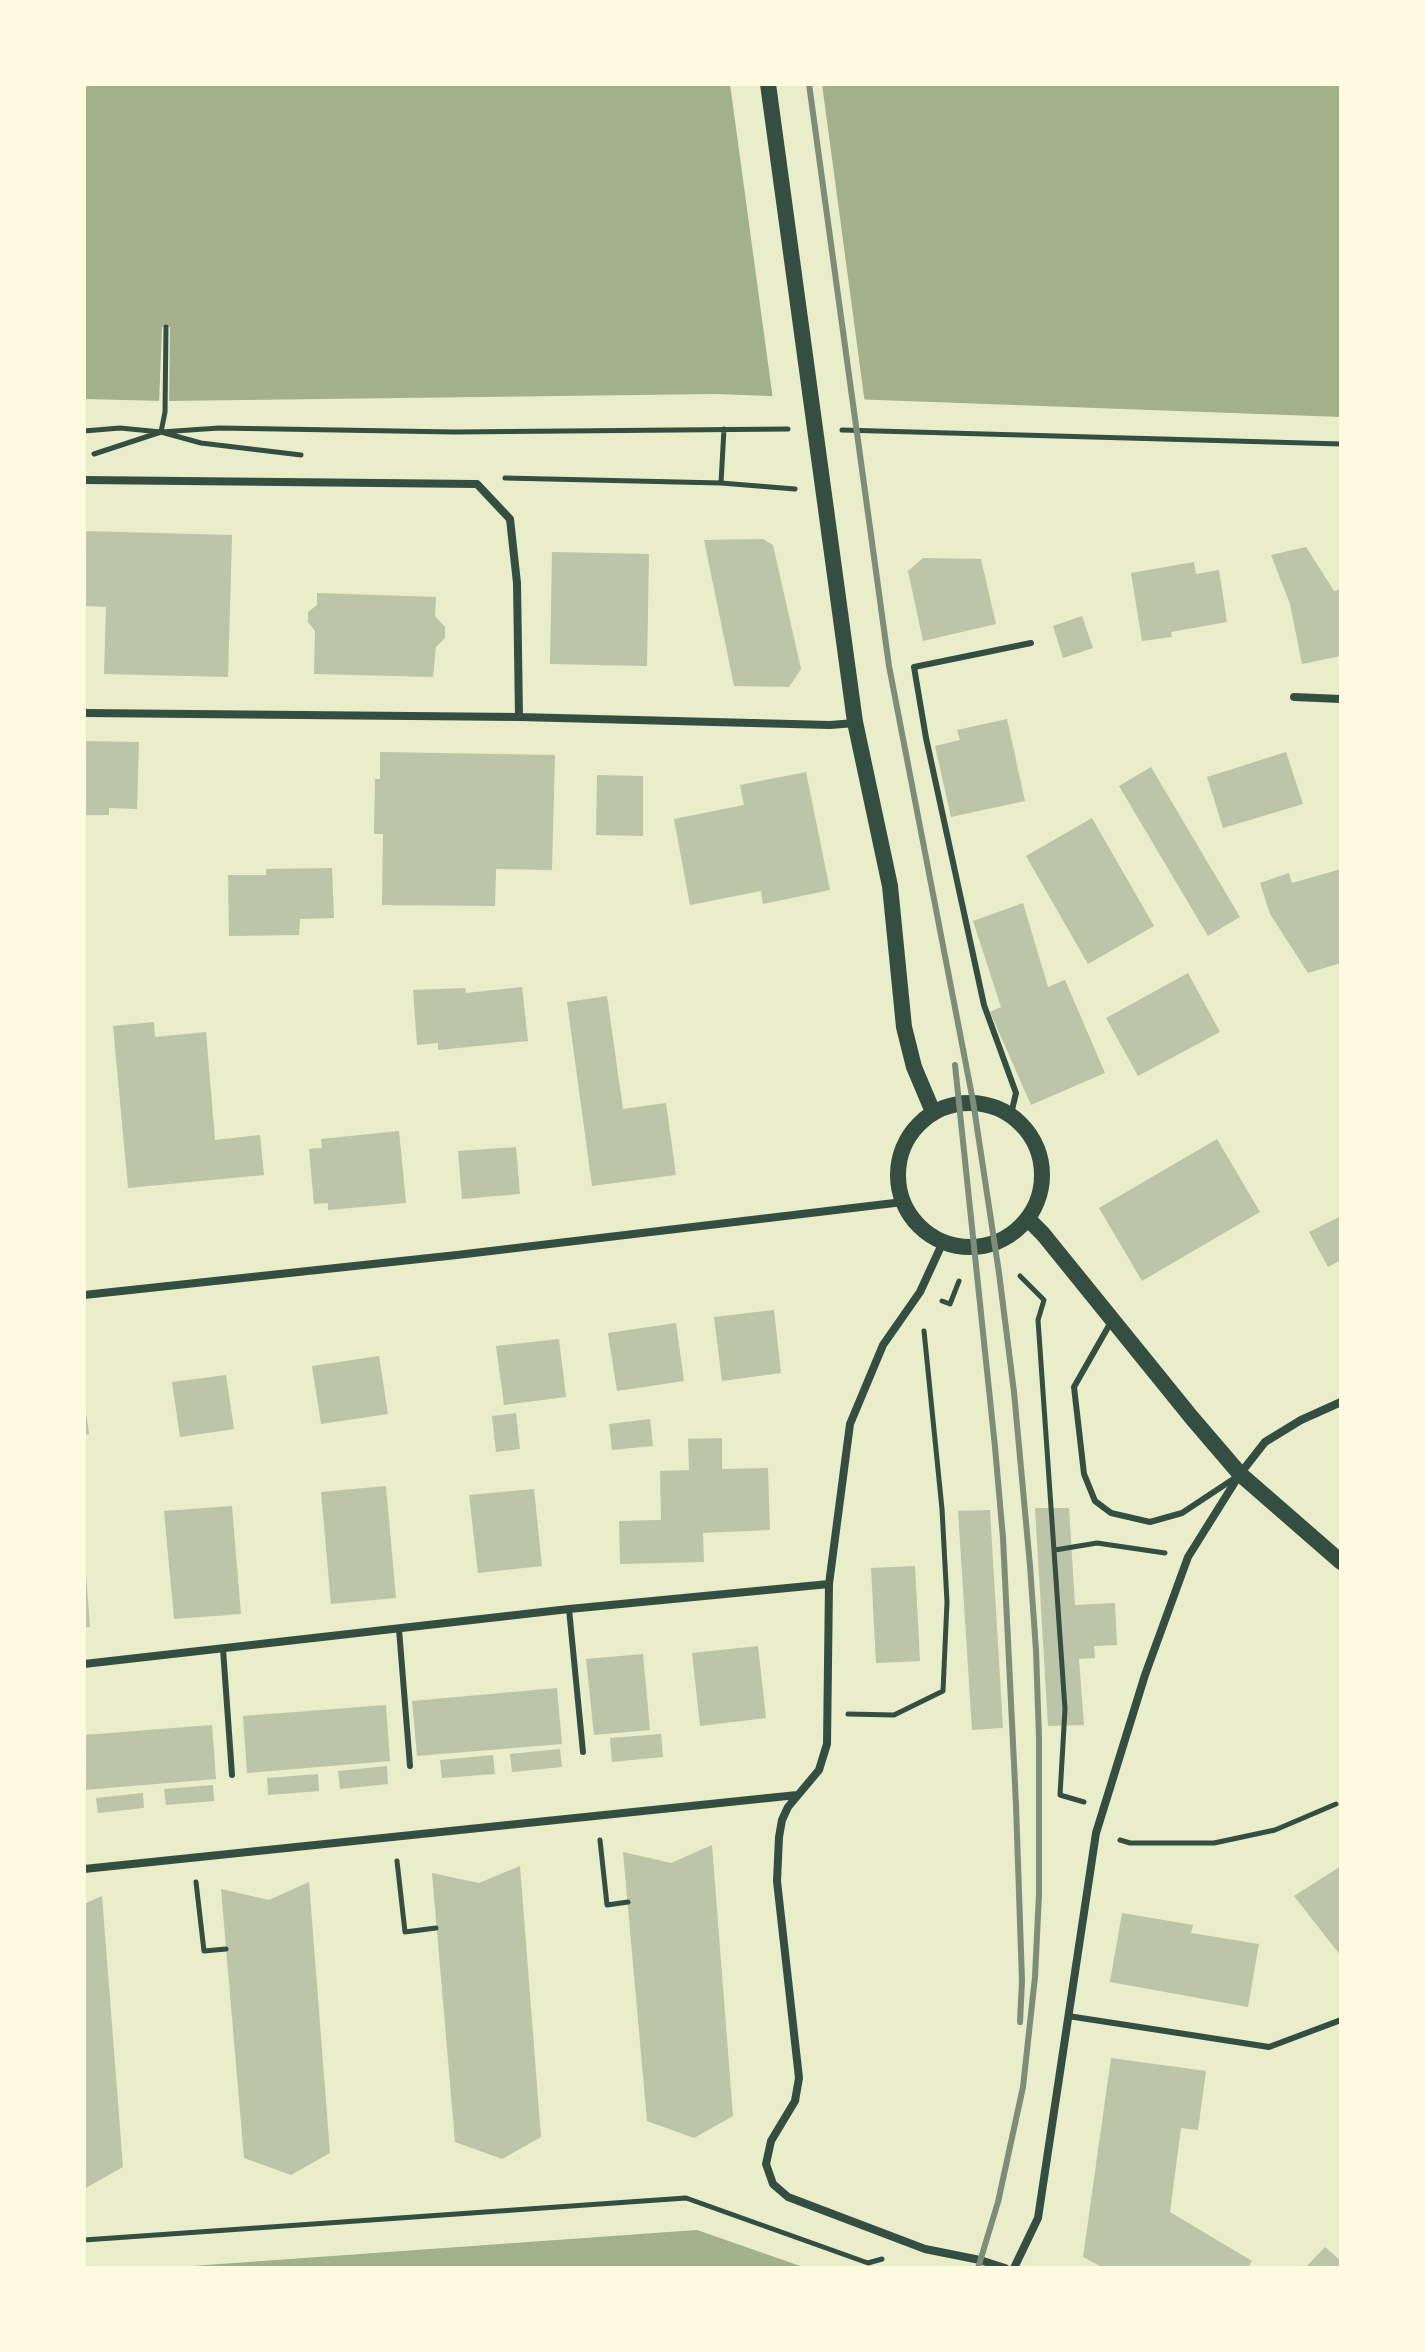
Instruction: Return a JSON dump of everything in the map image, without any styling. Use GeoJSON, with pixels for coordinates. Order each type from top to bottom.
{"type":"FeatureCollection","features":[{"type":"Feature","properties":{"kind":"main road"},"geometry":{"type":"LineString","coordinates":[[768,84],[855,722],[890,886],[904,1027],[914,1067],[933,1112]]}},
{"type":"Feature","properties":{"kind":"main road"},"geometry":{"type":"LineString","coordinates":[[973,1101],[993,1105],[1011,1114],[1028,1130],[1039,1151],[1043,1174],[1039,1198],[1028,1219],[1013,1233],[995,1243],[975,1247],[959,1247],[926,1232],[912,1219],[903,1202],[898,1181],[899,1161],[905,1141],[917,1125],[946,1106],[973,1101]]}},
{"type":"Feature","properties":{"kind":"main road"},"geometry":{"type":"LineString","coordinates":[[1028,1219],[1240,1474],[1341,1562]]}},
{"type":"Feature","properties":{"kind":"street"},"geometry":{"type":"LineString","coordinates":[[84,480],[477,484],[510,519],[517,583],[519,717]]}},
{"type":"Feature","properties":{"kind":"street"},"geometry":{"type":"LineString","coordinates":[[1294,697],[1341,699]]}},
{"type":"Feature","properties":{"kind":"street"},"geometry":{"type":"LineString","coordinates":[[84,713],[519,717],[830,725],[855,722]]}},
{"type":"Feature","properties":{"kind":"street"},"geometry":{"type":"LineString","coordinates":[[84,1295],[441,1257],[903,1202]]}},
{"type":"Feature","properties":{"kind":"street"},"geometry":{"type":"LineString","coordinates":[[943,1242],[920,1292],[883,1345],[850,1424],[829,1584],[827,1744],[819,1770],[797,1795],[782,1820],[777,1860],[799,2078],[795,2101],[771,2141],[766,2164],[773,2184],[788,2197],[925,2249],[1005,2268]]}},
{"type":"Feature","properties":{"kind":"street"},"geometry":{"type":"LineString","coordinates":[[1014,2268],[1038,2218],[1096,1833],[1145,1675],[1188,1557],[1240,1474],[1265,1442],[1301,1420],[1341,1402]]}},
{"type":"Feature","properties":{"kind":"street"},"geometry":{"type":"LineString","coordinates":[[84,1664],[569,1609],[829,1584]]}},
{"type":"Feature","properties":{"kind":"street"},"geometry":{"type":"LineString","coordinates":[[84,1869],[797,1795]]}},
{"type":"Feature","properties":{"kind":"lane"},"geometry":{"type":"LineString","coordinates":[[1011,1114],[1016,1093],[984,1005],[926,738],[914,667],[1031,643]]}},
{"type":"Feature","properties":{"kind":"lane"},"geometry":{"type":"LineString","coordinates":[[1113,1319],[1074,1387],[1084,1474],[1095,1501],[1111,1513],[1150,1522],[1182,1513],[1240,1474]]}},
{"type":"Feature","properties":{"kind":"lane"},"geometry":{"type":"LineString","coordinates":[[569,1609],[583,1752]]}},
{"type":"Feature","properties":{"kind":"lane"},"geometry":{"type":"LineString","coordinates":[[399,1629],[410,1766]]}},
{"type":"Feature","properties":{"kind":"lane"},"geometry":{"type":"LineString","coordinates":[[223,1649],[232,1775]]}},
{"type":"Feature","properties":{"kind":"lane"},"geometry":{"type":"LineString","coordinates":[[1068,2016],[1269,2047],[1341,2020]]}},
{"type":"Feature","properties":{"kind":"path"},"geometry":{"type":"LineString","coordinates":[[161,432],[165,412],[166,327]]}},
{"type":"Feature","properties":{"kind":"path"},"geometry":{"type":"LineString","coordinates":[[84,431],[120,428],[161,432],[219,428],[454,432],[724,429],[721,483]]}},
{"type":"Feature","properties":{"kind":"path"},"geometry":{"type":"LineString","coordinates":[[873,430],[1341,444]]}},
{"type":"Feature","properties":{"kind":"path"},"geometry":{"type":"LineString","coordinates":[[84,457],[161,432],[201,443],[308,456]]}},
{"type":"Feature","properties":{"kind":"path"},"geometry":{"type":"LineString","coordinates":[[477,484],[499,478],[721,483],[792,489]]}},
{"type":"Feature","properties":{"kind":"path"},"geometry":{"type":"LineString","coordinates":[[1020,1276],[1044,1300],[1038,1320],[1065,1709],[1060,1795],[1104,1807]]}},
{"type":"Feature","properties":{"kind":"path"},"geometry":{"type":"LineString","coordinates":[[827,1713],[894,1715],[943,1691],[947,1602],[920,1292]]}},
{"type":"Feature","properties":{"kind":"path"},"geometry":{"type":"LineString","coordinates":[[1055,1550],[1097,1543],[1188,1557]]}},
{"type":"Feature","properties":{"kind":"path"},"geometry":{"type":"LineString","coordinates":[[1096,1833],[1130,1843],[1214,1843],[1275,1830],[1336,1804]]}},
{"type":"Feature","properties":{"kind":"path"},"geometry":{"type":"LineString","coordinates":[[597,1815],[607,1905],[628,1902]]}},
{"type":"Feature","properties":{"kind":"path"},"geometry":{"type":"LineString","coordinates":[[394,1836],[405,1932],[436,1928]]}},
{"type":"Feature","properties":{"kind":"path"},"geometry":{"type":"LineString","coordinates":[[193,1857],[204,1951],[226,1949]]}},
{"type":"Feature","properties":{"kind":"path"},"geometry":{"type":"LineString","coordinates":[[84,2240],[686,2198],[868,2263],[925,2249]]}},
{"type":"Feature","properties":{"kind":"shaded area"},"geometry":{"type":"Polygon","coordinates":[[[84,84],[1341,84],[1341,417],[715,394],[165,401],[84,399],[84,84]]]}},
{"type":"Feature","properties":{"kind":"shaded area"},"geometry":{"type":"Polygon","coordinates":[[[697,2230],[806,2268],[164,2268],[697,2230]]]}},
{"type":"Feature","properties":{"kind":"pier"},"geometry":{"type":"Polygon","coordinates":[[[730,84],[822,84],[865,404],[773,400],[730,84]]]}},
{"type":"Feature","properties":{"kind":"pier"},"geometry":{"type":"Polygon","coordinates":[[[162,327],[170,327],[169,405],[159,405],[162,327]]]}},
{"type":"Feature","properties":{"kind":"building"},"geometry":{"type":"Polygon","coordinates":[[[84,531],[232,535],[228,677],[104,674],[106,607],[84,606],[84,531]]]}},
{"type":"Feature","properties":{"kind":"building"},"geometry":{"type":"Polygon","coordinates":[[[763,539],[773,545],[801,669],[789,687],[734,686],[704,540],[763,539]]]}},
{"type":"Feature","properties":{"kind":"building"},"geometry":{"type":"Polygon","coordinates":[[[1306,547],[1334,591],[1341,589],[1341,656],[1302,664],[1290,604],[1271,555],[1306,547]]]}},
{"type":"Feature","properties":{"kind":"building"},"geometry":{"type":"Polygon","coordinates":[[[552,552],[649,554],[647,666],[550,664],[552,552]]]}},
{"type":"Feature","properties":{"kind":"building"},"geometry":{"type":"Polygon","coordinates":[[[923,558],[981,559],[996,624],[923,641],[908,571],[923,558]]]}},
{"type":"Feature","properties":{"kind":"building"},"geometry":{"type":"Polygon","coordinates":[[[1194,562],[1196,574],[1219,570],[1227,622],[1171,632],[1172,637],[1142,641],[1131,573],[1194,562]]]}},
{"type":"Feature","properties":{"kind":"building"},"geometry":{"type":"Polygon","coordinates":[[[317,593],[436,597],[435,616],[445,627],[445,638],[436,647],[433,677],[314,674],[315,631],[308,622],[308,612],[317,605],[317,593]]]}},
{"type":"Feature","properties":{"kind":"building"},"geometry":{"type":"Polygon","coordinates":[[[1082,616],[1093,648],[1063,658],[1053,626],[1082,616]]]}},
{"type":"Feature","properties":{"kind":"building"},"geometry":{"type":"Polygon","coordinates":[[[1007,719],[1025,801],[951,817],[935,746],[960,740],[957,730],[1007,719]]]}},
{"type":"Feature","properties":{"kind":"building"},"geometry":{"type":"Polygon","coordinates":[[[84,741],[139,742],[137,809],[109,808],[109,815],[84,815],[84,741]]]}},
{"type":"Feature","properties":{"kind":"building"},"geometry":{"type":"Polygon","coordinates":[[[380,752],[555,755],[552,870],[496,869],[495,906],[382,905],[383,834],[374,834],[375,779],[380,779],[380,752]]]}},
{"type":"Feature","properties":{"kind":"building"},"geometry":{"type":"Polygon","coordinates":[[[1286,752],[1303,804],[1223,828],[1207,777],[1286,752]]]}},
{"type":"Feature","properties":{"kind":"building"},"geometry":{"type":"Polygon","coordinates":[[[1151,767],[1240,917],[1208,936],[1119,786],[1151,767]]]}},
{"type":"Feature","properties":{"kind":"building"},"geometry":{"type":"Polygon","coordinates":[[[806,772],[830,890],[763,904],[761,891],[690,905],[674,819],[744,805],[740,785],[806,772]]]}},
{"type":"Feature","properties":{"kind":"building"},"geometry":{"type":"Polygon","coordinates":[[[597,775],[643,776],[643,836],[596,835],[597,775]]]}},
{"type":"Feature","properties":{"kind":"building"},"geometry":{"type":"Polygon","coordinates":[[[1092,818],[1154,926],[1088,964],[1026,856],[1092,818]]]}},
{"type":"Feature","properties":{"kind":"building"},"geometry":{"type":"Polygon","coordinates":[[[332,868],[334,918],[300,919],[299,935],[229,936],[228,875],[266,875],[266,869],[332,868]]]}},
{"type":"Feature","properties":{"kind":"building"},"geometry":{"type":"Polygon","coordinates":[[[1341,869],[1341,963],[1308,973],[1270,914],[1260,883],[1289,873],[1292,883],[1341,869]]]}},
{"type":"Feature","properties":{"kind":"building"},"geometry":{"type":"Polygon","coordinates":[[[1023,903],[1048,987],[1065,980],[1105,1073],[1031,1105],[990,1012],[1001,1007],[973,921],[1023,903]]]}},
{"type":"Feature","properties":{"kind":"building"},"geometry":{"type":"Polygon","coordinates":[[[1188,973],[1220,1032],[1138,1076],[1106,1018],[1188,973]]]}},
{"type":"Feature","properties":{"kind":"building"},"geometry":{"type":"Polygon","coordinates":[[[522,987],[528,1041],[438,1050],[438,1043],[417,1045],[413,990],[465,988],[466,993],[522,987]]]}},
{"type":"Feature","properties":{"kind":"building"},"geometry":{"type":"Polygon","coordinates":[[[607,996],[623,1109],[666,1103],[676,1175],[592,1186],[567,1002],[607,996]]]}},
{"type":"Feature","properties":{"kind":"building"},"geometry":{"type":"Polygon","coordinates":[[[154,1022],[155,1037],[206,1032],[215,1140],[260,1135],[264,1175],[128,1188],[113,1026],[154,1022]]]}},
{"type":"Feature","properties":{"kind":"building"},"geometry":{"type":"Polygon","coordinates":[[[399,1131],[406,1203],[328,1210],[328,1203],[314,1204],[309,1149],[322,1148],[321,1139],[399,1131]]]}},
{"type":"Feature","properties":{"kind":"building"},"geometry":{"type":"Polygon","coordinates":[[[1217,1139],[1260,1212],[1142,1281],[1099,1208],[1217,1139]]]}},
{"type":"Feature","properties":{"kind":"building"},"geometry":{"type":"Polygon","coordinates":[[[516,1147],[520,1194],[462,1199],[458,1151],[516,1147]]]}},
{"type":"Feature","properties":{"kind":"building"},"geometry":{"type":"Polygon","coordinates":[[[1341,1216],[1341,1260],[1328,1267],[1309,1232],[1341,1216]]]}},
{"type":"Feature","properties":{"kind":"building"},"geometry":{"type":"Polygon","coordinates":[[[774,1310],[781,1373],[722,1381],[714,1317],[774,1310]]]}},
{"type":"Feature","properties":{"kind":"building"},"geometry":{"type":"Polygon","coordinates":[[[676,1323],[684,1381],[617,1391],[608,1333],[676,1323]]]}},
{"type":"Feature","properties":{"kind":"building"},"geometry":{"type":"Polygon","coordinates":[[[559,1339],[566,1397],[504,1405],[496,1346],[559,1339]]]}},
{"type":"Feature","properties":{"kind":"building"},"geometry":{"type":"Polygon","coordinates":[[[379,1356],[388,1414],[321,1424],[312,1366],[379,1356]]]}},
{"type":"Feature","properties":{"kind":"building"},"geometry":{"type":"Polygon","coordinates":[[[226,1375],[234,1429],[180,1437],[172,1382],[226,1375]]]}},
{"type":"Feature","properties":{"kind":"building"},"geometry":{"type":"Polygon","coordinates":[[[84,1411],[89,1434],[84,1435],[84,1411]]]}},
{"type":"Feature","properties":{"kind":"building"},"geometry":{"type":"Polygon","coordinates":[[[516,1413],[520,1449],[496,1452],[492,1416],[516,1413]]]}},
{"type":"Feature","properties":{"kind":"building"},"geometry":{"type":"Polygon","coordinates":[[[650,1419],[653,1446],[612,1450],[609,1424],[650,1419]]]}},
{"type":"Feature","properties":{"kind":"building"},"geometry":{"type":"Polygon","coordinates":[[[722,1438],[722,1469],[768,1468],[770,1530],[703,1533],[704,1562],[620,1564],[619,1521],[661,1520],[660,1471],[689,1470],[688,1439],[722,1438]]]}},
{"type":"Feature","properties":{"kind":"building"},"geometry":{"type":"Polygon","coordinates":[[[386,1486],[396,1598],[331,1604],[321,1492],[386,1486]]]}},
{"type":"Feature","properties":{"kind":"building"},"geometry":{"type":"Polygon","coordinates":[[[534,1489],[542,1566],[478,1573],[469,1495],[534,1489]]]}},
{"type":"Feature","properties":{"kind":"building"},"geometry":{"type":"Polygon","coordinates":[[[232,1506],[241,1614],[174,1619],[164,1511],[232,1506]]]}},
{"type":"Feature","properties":{"kind":"building"},"geometry":{"type":"Polygon","coordinates":[[[1035,1508],[1069,1508],[1075,1605],[1115,1603],[1117,1645],[1094,1646],[1095,1658],[1079,1659],[1084,1725],[1048,1726],[1035,1508]]]}},
{"type":"Feature","properties":{"kind":"building"},"geometry":{"type":"Polygon","coordinates":[[[990,1510],[1003,1728],[972,1730],[958,1511],[990,1510]]]}},
{"type":"Feature","properties":{"kind":"building"},"geometry":{"type":"Polygon","coordinates":[[[915,1566],[920,1661],[876,1663],[871,1568],[915,1566]]]}},
{"type":"Feature","properties":{"kind":"building"},"geometry":{"type":"Polygon","coordinates":[[[86,1574],[90,1627],[84,1627],[86,1574]]]}},
{"type":"Feature","properties":{"kind":"building"},"geometry":{"type":"Polygon","coordinates":[[[758,1646],[766,1718],[700,1726],[692,1653],[758,1646]]]}},
{"type":"Feature","properties":{"kind":"building"},"geometry":{"type":"Polygon","coordinates":[[[643,1654],[650,1730],[594,1735],[586,1659],[643,1654]]]}},
{"type":"Feature","properties":{"kind":"building"},"geometry":{"type":"Polygon","coordinates":[[[557,1688],[562,1744],[417,1756],[412,1701],[557,1688]]]}},
{"type":"Feature","properties":{"kind":"building"},"geometry":{"type":"Polygon","coordinates":[[[386,1705],[390,1761],[247,1773],[243,1716],[386,1705]]]}},
{"type":"Feature","properties":{"kind":"building"},"geometry":{"type":"Polygon","coordinates":[[[212,1725],[216,1779],[84,1790],[84,1735],[212,1725]]]}},
{"type":"Feature","properties":{"kind":"building"},"geometry":{"type":"Polygon","coordinates":[[[661,1734],[663,1757],[612,1762],[610,1738],[661,1734]]]}},
{"type":"Feature","properties":{"kind":"building"},"geometry":{"type":"Polygon","coordinates":[[[560,1749],[562,1767],[512,1772],[510,1754],[560,1749]]]}},
{"type":"Feature","properties":{"kind":"building"},"geometry":{"type":"Polygon","coordinates":[[[493,1755],[495,1774],[442,1778],[440,1760],[493,1755]]]}},
{"type":"Feature","properties":{"kind":"building"},"geometry":{"type":"Polygon","coordinates":[[[387,1766],[388,1784],[340,1789],[338,1771],[387,1766]]]}},
{"type":"Feature","properties":{"kind":"building"},"geometry":{"type":"Polygon","coordinates":[[[318,1774],[319,1791],[268,1795],[267,1778],[318,1774]]]}},
{"type":"Feature","properties":{"kind":"building"},"geometry":{"type":"Polygon","coordinates":[[[213,1785],[214,1801],[166,1805],[164,1789],[213,1785]]]}},
{"type":"Feature","properties":{"kind":"building"},"geometry":{"type":"Polygon","coordinates":[[[143,1793],[144,1808],[98,1813],[96,1798],[143,1793]]]}},
{"type":"Feature","properties":{"kind":"building"},"geometry":{"type":"Polygon","coordinates":[[[712,1845],[733,2116],[694,2138],[647,2121],[623,1852],[671,1863],[712,1845]]]}},
{"type":"Feature","properties":{"kind":"building"},"geometry":{"type":"Polygon","coordinates":[[[520,1866],[541,2137],[502,2159],[455,2142],[432,1873],[479,1883],[520,1866]]]}},
{"type":"Feature","properties":{"kind":"building"},"geometry":{"type":"Polygon","coordinates":[[[1341,1866],[1341,1956],[1294,1896],[1341,1866]]]}},
{"type":"Feature","properties":{"kind":"building"},"geometry":{"type":"Polygon","coordinates":[[[309,1882],[330,2153],[291,2175],[244,2158],[221,1889],[269,1900],[309,1882]]]}},
{"type":"Feature","properties":{"kind":"building"},"geometry":{"type":"Polygon","coordinates":[[[102,1896],[123,2167],[84,2189],[84,1904],[102,1896]]]}},
{"type":"Feature","properties":{"kind":"building"},"geometry":{"type":"Polygon","coordinates":[[[1122,1913],[1193,1925],[1191,1933],[1259,1944],[1248,2007],[1110,1982],[1122,1913]]]}},
{"type":"Feature","properties":{"kind":"building"},"geometry":{"type":"Polygon","coordinates":[[[1111,2058],[1206,2071],[1198,2130],[1181,2128],[1170,2212],[1252,2261],[1248,2268],[1104,2268],[1083,2257],[1111,2058]]]}},
{"type":"Feature","properties":{"kind":"building"},"geometry":{"type":"Polygon","coordinates":[[[1325,2247],[1341,2261],[1341,2268],[1305,2268],[1325,2247]]]}},
{"type":"Feature","properties":{"kind":"railway"},"geometry":{"type":"LineString","coordinates":[[809,84],[889,666],[973,1101],[999,1273],[1030,1566],[1039,1739],[1039,1894],[1035,1977],[1023,2087],[998,2202],[978,2268]]}},
{"type":"Feature","properties":{"kind":"railway"},"geometry":{"type":"LineString","coordinates":[[955,1065],[1003,1538],[1016,1805],[1022,1981],[1020,2022]]}}]}
